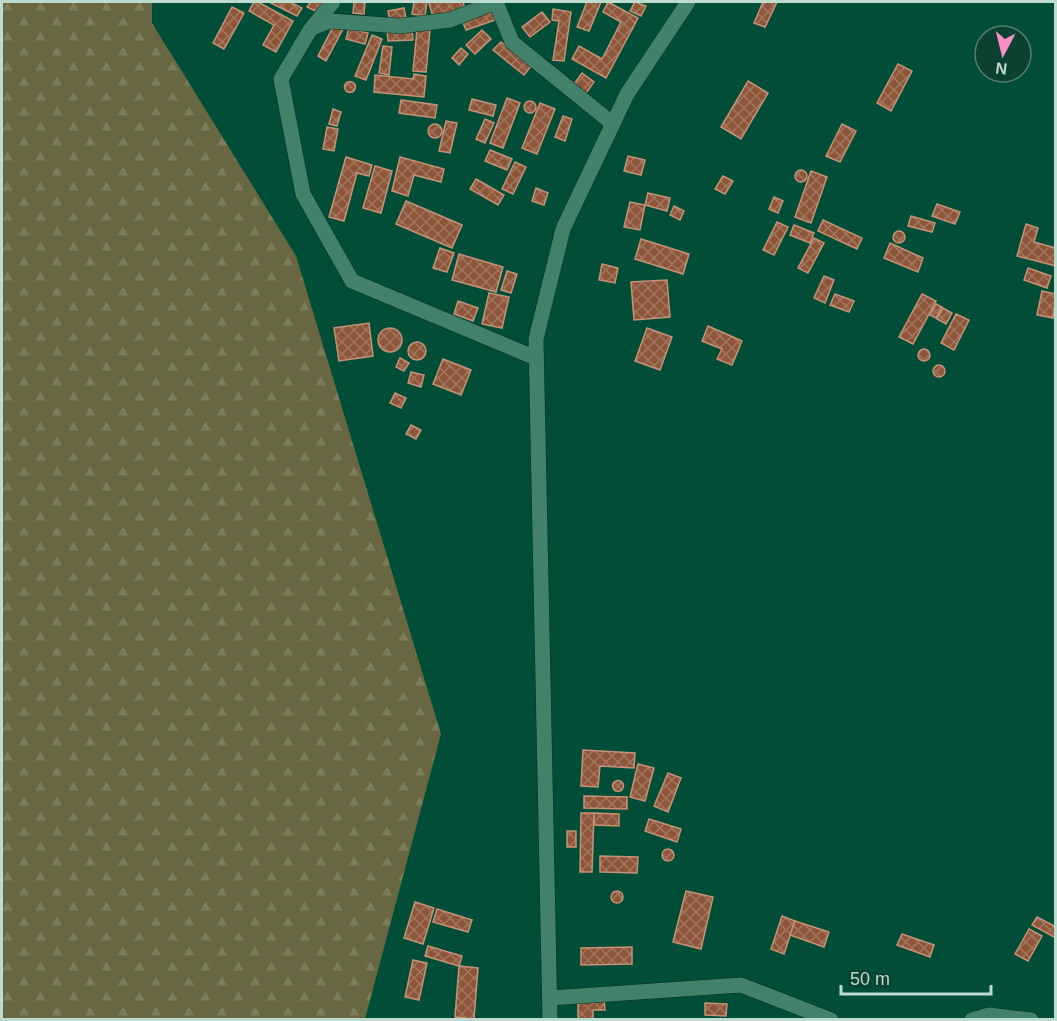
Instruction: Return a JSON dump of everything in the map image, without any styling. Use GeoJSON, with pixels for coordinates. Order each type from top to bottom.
{"type":"FeatureCollection","features":[{"type":"Feature","properties":{"kind":"street"},"geometry":{"type":"LineString","coordinates":[[333,2],[310,30],[281,79],[303,194],[352,281],[536,358]]}},
{"type":"Feature","properties":{"kind":"street"},"geometry":{"type":"LineString","coordinates":[[310,30],[330,21],[400,26],[450,20],[496,2],[512,42],[613,124]]}},
{"type":"Feature","properties":{"kind":"street"},"geometry":{"type":"LineString","coordinates":[[550,1020],[536,339],[563,229],[627,94],[688,2]]}},
{"type":"Feature","properties":{"kind":"street"},"geometry":{"type":"LineString","coordinates":[[550,998],[741,985],[831,1020]]}},
{"type":"Feature","properties":{"kind":"street"},"geometry":{"type":"LineString","coordinates":[[972,1020],[989,1015],[1031,1020]]}},
{"type":"Feature","properties":{"kind":"green space"},"geometry":{"type":"Polygon","coordinates":[[[2,2],[152,2],[152,23],[296,256],[441,734],[365,1019],[2,1019],[2,2]]]}},
{"type":"Feature","properties":{"kind":"building"},"geometry":{"type":"Polygon","coordinates":[[[254,2],[293,21],[276,52],[263,45],[274,25],[249,11],[254,2]]]}},
{"type":"Feature","properties":{"kind":"building"},"geometry":{"type":"Polygon","coordinates":[[[269,2],[290,2],[302,8],[297,16],[269,2]]]}},
{"type":"Feature","properties":{"kind":"building"},"geometry":{"type":"Polygon","coordinates":[[[311,2],[325,2],[319,13],[307,7],[311,2]]]}},
{"type":"Feature","properties":{"kind":"building"},"geometry":{"type":"Polygon","coordinates":[[[354,2],[365,2],[364,14],[353,13],[354,2]]]}},
{"type":"Feature","properties":{"kind":"building"},"geometry":{"type":"Polygon","coordinates":[[[414,2],[427,2],[425,16],[412,14],[414,2]]]}},
{"type":"Feature","properties":{"kind":"building"},"geometry":{"type":"Polygon","coordinates":[[[463,2],[465,8],[433,17],[429,3],[463,2]]]}},
{"type":"Feature","properties":{"kind":"building"},"geometry":{"type":"Polygon","coordinates":[[[587,2],[601,2],[589,31],[577,27],[587,2]]]}},
{"type":"Feature","properties":{"kind":"building"},"geometry":{"type":"Polygon","coordinates":[[[608,2],[638,18],[606,78],[572,59],[579,46],[602,59],[621,22],[603,12],[608,2]]]}},
{"type":"Feature","properties":{"kind":"building"},"geometry":{"type":"Polygon","coordinates":[[[635,2],[646,6],[641,16],[630,11],[635,2]]]}},
{"type":"Feature","properties":{"kind":"building"},"geometry":{"type":"Polygon","coordinates":[[[763,2],[777,2],[765,27],[754,23],[763,2]]]}},
{"type":"Feature","properties":{"kind":"building"},"geometry":{"type":"Polygon","coordinates":[[[232,7],[244,13],[224,49],[213,43],[232,7]]]}},
{"type":"Feature","properties":{"kind":"building"},"geometry":{"type":"Polygon","coordinates":[[[404,8],[406,19],[390,21],[388,11],[404,8]]]}},
{"type":"Feature","properties":{"kind":"building"},"geometry":{"type":"Polygon","coordinates":[[[553,9],[571,12],[564,61],[553,60],[559,21],[552,20],[553,9]]]}},
{"type":"Feature","properties":{"kind":"building"},"geometry":{"type":"Polygon","coordinates":[[[492,10],[495,20],[466,30],[462,20],[492,10]]]}},
{"type":"Feature","properties":{"kind":"building"},"geometry":{"type":"Polygon","coordinates":[[[542,12],[550,22],[530,37],[522,27],[542,12]]]}},
{"type":"Feature","properties":{"kind":"building"},"geometry":{"type":"Polygon","coordinates":[[[334,25],[343,29],[326,61],[318,56],[334,25]]]}},
{"type":"Feature","properties":{"kind":"building"},"geometry":{"type":"Polygon","coordinates":[[[349,28],[368,33],[365,44],[346,39],[349,28]]]}},
{"type":"Feature","properties":{"kind":"building"},"geometry":{"type":"Polygon","coordinates":[[[417,29],[430,30],[426,72],[413,71],[417,29]]]}},
{"type":"Feature","properties":{"kind":"building"},"geometry":{"type":"Polygon","coordinates":[[[412,30],[413,40],[388,41],[387,31],[412,30]]]}},
{"type":"Feature","properties":{"kind":"building"},"geometry":{"type":"Polygon","coordinates":[[[482,30],[491,39],[475,54],[466,45],[482,30]]]}},
{"type":"Feature","properties":{"kind":"building"},"geometry":{"type":"Polygon","coordinates":[[[372,35],[382,39],[366,80],[355,76],[372,35]]]}},
{"type":"Feature","properties":{"kind":"building"},"geometry":{"type":"Polygon","coordinates":[[[501,42],[531,66],[524,75],[493,50],[501,42]]]}},
{"type":"Feature","properties":{"kind":"building"},"geometry":{"type":"Polygon","coordinates":[[[383,46],[392,47],[389,75],[379,73],[383,46]]]}},
{"type":"Feature","properties":{"kind":"building"},"geometry":{"type":"Polygon","coordinates":[[[461,48],[468,54],[459,65],[452,58],[461,48]]]}},
{"type":"Feature","properties":{"kind":"building"},"geometry":{"type":"Polygon","coordinates":[[[898,64],[912,71],[891,111],[877,103],[898,64]]]}},
{"type":"Feature","properties":{"kind":"building"},"geometry":{"type":"Polygon","coordinates":[[[582,73],[594,82],[586,93],[574,84],[582,73]]]}},
{"type":"Feature","properties":{"kind":"building"},"geometry":{"type":"Polygon","coordinates":[[[414,74],[426,76],[424,97],[374,92],[375,75],[413,79],[414,74]]]}},
{"type":"Feature","properties":{"kind":"building"},"geometry":{"type":"Polygon","coordinates":[[[350,81],[356,87],[350,93],[344,87],[350,81]]]}},
{"type":"Feature","properties":{"kind":"building"},"geometry":{"type":"Polygon","coordinates":[[[748,81],[768,93],[741,139],[721,127],[748,81]]]}},
{"type":"Feature","properties":{"kind":"building"},"geometry":{"type":"Polygon","coordinates":[[[507,98],[520,103],[503,148],[490,143],[507,98]]]}},
{"type":"Feature","properties":{"kind":"building"},"geometry":{"type":"Polygon","coordinates":[[[472,99],[496,105],[493,116],[469,110],[472,99]]]}},
{"type":"Feature","properties":{"kind":"building"},"geometry":{"type":"Polygon","coordinates":[[[401,100],[437,105],[435,118],[399,113],[401,100]]]}},
{"type":"Feature","properties":{"kind":"building"},"geometry":{"type":"Polygon","coordinates":[[[530,101],[536,107],[530,113],[524,107],[530,101]]]}},
{"type":"Feature","properties":{"kind":"building"},"geometry":{"type":"Polygon","coordinates":[[[540,103],[555,109],[537,154],[522,148],[540,103]]]}},
{"type":"Feature","properties":{"kind":"building"},"geometry":{"type":"Polygon","coordinates":[[[333,109],[341,112],[337,126],[329,124],[333,109]]]}},
{"type":"Feature","properties":{"kind":"building"},"geometry":{"type":"Polygon","coordinates":[[[563,116],[572,119],[565,141],[555,137],[563,116]]]}},
{"type":"Feature","properties":{"kind":"building"},"geometry":{"type":"Polygon","coordinates":[[[485,119],[494,123],[485,143],[476,139],[485,119]]]}},
{"type":"Feature","properties":{"kind":"building"},"geometry":{"type":"Polygon","coordinates":[[[446,121],[457,123],[450,153],[439,151],[446,121]]]}},
{"type":"Feature","properties":{"kind":"building"},"geometry":{"type":"Polygon","coordinates":[[[435,124],[440,126],[442,131],[440,136],[435,138],[430,136],[428,131],[430,126],[435,124]]]}},
{"type":"Feature","properties":{"kind":"building"},"geometry":{"type":"Polygon","coordinates":[[[842,124],[856,131],[840,162],[826,156],[842,124]]]}},
{"type":"Feature","properties":{"kind":"building"},"geometry":{"type":"Polygon","coordinates":[[[327,127],[338,129],[334,151],[323,149],[327,127]]]}},
{"type":"Feature","properties":{"kind":"building"},"geometry":{"type":"Polygon","coordinates":[[[490,150],[512,159],[507,170],[485,161],[490,150]]]}},
{"type":"Feature","properties":{"kind":"building"},"geometry":{"type":"Polygon","coordinates":[[[628,156],[645,160],[641,175],[624,171],[628,156]]]}},
{"type":"Feature","properties":{"kind":"building"},"geometry":{"type":"Polygon","coordinates":[[[346,157],[372,165],[369,176],[357,173],[344,221],[329,217],[346,157]]]}},
{"type":"Feature","properties":{"kind":"building"},"geometry":{"type":"Polygon","coordinates":[[[400,157],[444,169],[441,182],[414,175],[408,196],[392,191],[400,157]]]}},
{"type":"Feature","properties":{"kind":"building"},"geometry":{"type":"Polygon","coordinates":[[[515,162],[526,167],[513,194],[502,189],[515,162]]]}},
{"type":"Feature","properties":{"kind":"building"},"geometry":{"type":"Polygon","coordinates":[[[375,166],[392,171],[381,213],[363,208],[375,166]]]}},
{"type":"Feature","properties":{"kind":"building"},"geometry":{"type":"Polygon","coordinates":[[[801,170],[807,176],[801,182],[795,176],[801,170]]]}},
{"type":"Feature","properties":{"kind":"building"},"geometry":{"type":"Polygon","coordinates":[[[811,171],[827,177],[811,223],[795,217],[811,171]]]}},
{"type":"Feature","properties":{"kind":"building"},"geometry":{"type":"Polygon","coordinates":[[[723,176],[733,181],[725,194],[715,189],[723,176]]]}},
{"type":"Feature","properties":{"kind":"building"},"geometry":{"type":"Polygon","coordinates":[[[476,179],[504,195],[498,205],[470,189],[476,179]]]}},
{"type":"Feature","properties":{"kind":"building"},"geometry":{"type":"Polygon","coordinates":[[[536,188],[548,193],[544,205],[532,201],[536,188]]]}},
{"type":"Feature","properties":{"kind":"building"},"geometry":{"type":"Polygon","coordinates":[[[648,193],[670,198],[667,211],[645,205],[648,193]]]}},
{"type":"Feature","properties":{"kind":"building"},"geometry":{"type":"Polygon","coordinates":[[[774,197],[783,201],[778,213],[769,209],[774,197]]]}},
{"type":"Feature","properties":{"kind":"building"},"geometry":{"type":"Polygon","coordinates":[[[406,201],[462,225],[452,248],[396,224],[406,201]]]}},
{"type":"Feature","properties":{"kind":"building"},"geometry":{"type":"Polygon","coordinates":[[[630,202],[645,205],[640,230],[624,227],[630,202]]]}},
{"type":"Feature","properties":{"kind":"building"},"geometry":{"type":"Polygon","coordinates":[[[937,204],[960,212],[955,224],[932,216],[937,204]]]}},
{"type":"Feature","properties":{"kind":"building"},"geometry":{"type":"Polygon","coordinates":[[[674,206],[684,211],[680,220],[670,215],[674,206]]]}},
{"type":"Feature","properties":{"kind":"building"},"geometry":{"type":"Polygon","coordinates":[[[911,216],[935,223],[932,232],[908,226],[911,216]]]}},
{"type":"Feature","properties":{"kind":"building"},"geometry":{"type":"Polygon","coordinates":[[[823,220],[862,238],[857,249],[818,231],[823,220]]]}},
{"type":"Feature","properties":{"kind":"building"},"geometry":{"type":"Polygon","coordinates":[[[777,222],[788,227],[774,255],[763,250],[777,222]]]}},
{"type":"Feature","properties":{"kind":"building"},"geometry":{"type":"Polygon","coordinates":[[[1026,224],[1038,228],[1034,242],[1056,248],[1056,266],[1017,256],[1026,224]]]}},
{"type":"Feature","properties":{"kind":"building"},"geometry":{"type":"Polygon","coordinates":[[[794,225],[814,233],[810,243],[790,235],[794,225]]]}},
{"type":"Feature","properties":{"kind":"building"},"geometry":{"type":"Polygon","coordinates":[[[901,231],[905,237],[901,243],[897,243],[893,235],[901,231]]]}},
{"type":"Feature","properties":{"kind":"building"},"geometry":{"type":"Polygon","coordinates":[[[814,238],[824,243],[808,273],[798,268],[814,238]]]}},
{"type":"Feature","properties":{"kind":"building"},"geometry":{"type":"Polygon","coordinates":[[[641,239],[689,254],[683,274],[635,259],[641,239]]]}},
{"type":"Feature","properties":{"kind":"building"},"geometry":{"type":"Polygon","coordinates":[[[890,243],[923,258],[918,272],[884,258],[890,243]]]}},
{"type":"Feature","properties":{"kind":"building"},"geometry":{"type":"Polygon","coordinates":[[[440,248],[454,253],[447,272],[433,268],[440,248]]]}},
{"type":"Feature","properties":{"kind":"building"},"geometry":{"type":"Polygon","coordinates":[[[459,254],[503,267],[496,292],[452,280],[459,254]]]}},
{"type":"Feature","properties":{"kind":"building"},"geometry":{"type":"Polygon","coordinates":[[[602,264],[618,268],[615,283],[599,280],[602,264]]]}},
{"type":"Feature","properties":{"kind":"building"},"geometry":{"type":"Polygon","coordinates":[[[1028,268],[1051,276],[1047,288],[1024,280],[1028,268]]]}},
{"type":"Feature","properties":{"kind":"building"},"geometry":{"type":"Polygon","coordinates":[[[507,271],[517,274],[511,293],[501,290],[507,271]]]}},
{"type":"Feature","properties":{"kind":"building"},"geometry":{"type":"Polygon","coordinates":[[[824,276],[834,280],[825,303],[814,298],[824,276]]]}},
{"type":"Feature","properties":{"kind":"building"},"geometry":{"type":"Polygon","coordinates":[[[667,280],[670,317],[634,320],[631,282],[667,280]]]}},
{"type":"Feature","properties":{"kind":"building"},"geometry":{"type":"Polygon","coordinates":[[[1042,291],[1056,294],[1053,318],[1037,315],[1042,291]]]}},
{"type":"Feature","properties":{"kind":"building"},"geometry":{"type":"Polygon","coordinates":[[[489,293],[509,297],[502,328],[482,324],[489,293]]]}},
{"type":"Feature","properties":{"kind":"building"},"geometry":{"type":"Polygon","coordinates":[[[835,294],[854,301],[849,312],[830,305],[835,294]]]}},
{"type":"Feature","properties":{"kind":"building"},"geometry":{"type":"Polygon","coordinates":[[[922,294],[936,301],[913,344],[899,337],[922,294]]]}},
{"type":"Feature","properties":{"kind":"building"},"geometry":{"type":"Polygon","coordinates":[[[458,301],[478,308],[473,321],[454,314],[458,301]]]}},
{"type":"Feature","properties":{"kind":"building"},"geometry":{"type":"Polygon","coordinates":[[[936,304],[942,307],[936,318],[930,315],[936,304]]]}},
{"type":"Feature","properties":{"kind":"building"},"geometry":{"type":"Polygon","coordinates":[[[943,308],[952,313],[946,324],[937,319],[943,308]]]}},
{"type":"Feature","properties":{"kind":"building"},"geometry":{"type":"Polygon","coordinates":[[[956,314],[969,320],[954,350],[941,343],[956,314]]]}},
{"type":"Feature","properties":{"kind":"building"},"geometry":{"type":"Polygon","coordinates":[[[369,323],[373,356],[339,361],[334,328],[369,323]]]}},
{"type":"Feature","properties":{"kind":"building"},"geometry":{"type":"Polygon","coordinates":[[[708,326],[742,341],[732,365],[717,359],[722,349],[702,341],[708,326]]]}},
{"type":"Feature","properties":{"kind":"building"},"geometry":{"type":"Polygon","coordinates":[[[390,328],[399,331],[402,340],[399,349],[390,352],[381,349],[378,340],[381,331],[390,328]]]}},
{"type":"Feature","properties":{"kind":"building"},"geometry":{"type":"Polygon","coordinates":[[[647,328],[672,337],[660,370],[635,361],[647,328]]]}},
{"type":"Feature","properties":{"kind":"building"},"geometry":{"type":"Polygon","coordinates":[[[417,342],[423,345],[426,351],[423,357],[417,360],[411,357],[408,351],[411,345],[417,342]]]}},
{"type":"Feature","properties":{"kind":"building"},"geometry":{"type":"Polygon","coordinates":[[[926,349],[930,355],[926,361],[922,361],[918,353],[926,349]]]}},
{"type":"Feature","properties":{"kind":"building"},"geometry":{"type":"Polygon","coordinates":[[[400,358],[409,363],[404,371],[396,367],[400,358]]]}},
{"type":"Feature","properties":{"kind":"building"},"geometry":{"type":"Polygon","coordinates":[[[443,359],[471,370],[461,395],[433,384],[443,359]]]}},
{"type":"Feature","properties":{"kind":"building"},"geometry":{"type":"Polygon","coordinates":[[[941,365],[945,371],[941,377],[937,377],[933,369],[941,365]]]}},
{"type":"Feature","properties":{"kind":"building"},"geometry":{"type":"Polygon","coordinates":[[[411,372],[424,375],[421,387],[408,383],[411,372]]]}},
{"type":"Feature","properties":{"kind":"building"},"geometry":{"type":"Polygon","coordinates":[[[395,393],[406,398],[401,408],[390,403],[395,393]]]}},
{"type":"Feature","properties":{"kind":"building"},"geometry":{"type":"Polygon","coordinates":[[[411,425],[421,430],[416,439],[406,434],[411,425]]]}},
{"type":"Feature","properties":{"kind":"building"},"geometry":{"type":"Polygon","coordinates":[[[583,750],[635,753],[634,768],[600,766],[598,787],[581,786],[583,750]]]}},
{"type":"Feature","properties":{"kind":"building"},"geometry":{"type":"Polygon","coordinates":[[[638,764],[654,768],[645,801],[630,797],[638,764]]]}},
{"type":"Feature","properties":{"kind":"building"},"geometry":{"type":"Polygon","coordinates":[[[668,773],[681,778],[668,812],[654,806],[668,773]]]}},
{"type":"Feature","properties":{"kind":"building"},"geometry":{"type":"Polygon","coordinates":[[[618,781],[622,782],[622,790],[618,791],[614,790],[613,786],[614,782],[618,781]]]}},
{"type":"Feature","properties":{"kind":"building"},"geometry":{"type":"Polygon","coordinates":[[[584,796],[627,797],[627,809],[584,808],[584,796]]]}},
{"type":"Feature","properties":{"kind":"building"},"geometry":{"type":"Polygon","coordinates":[[[581,813],[594,813],[592,872],[580,872],[581,813]]]}},
{"type":"Feature","properties":{"kind":"building"},"geometry":{"type":"Polygon","coordinates":[[[594,813],[619,814],[619,826],[594,825],[594,813]]]}},
{"type":"Feature","properties":{"kind":"building"},"geometry":{"type":"Polygon","coordinates":[[[649,819],[681,829],[677,842],[645,831],[649,819]]]}},
{"type":"Feature","properties":{"kind":"building"},"geometry":{"type":"Polygon","coordinates":[[[567,831],[576,831],[576,847],[567,847],[567,831]]]}},
{"type":"Feature","properties":{"kind":"building"},"geometry":{"type":"Polygon","coordinates":[[[670,849],[674,855],[670,861],[666,861],[662,853],[670,849]]]}},
{"type":"Feature","properties":{"kind":"building"},"geometry":{"type":"Polygon","coordinates":[[[600,856],[638,857],[637,873],[600,872],[600,856]]]}},
{"type":"Feature","properties":{"kind":"building"},"geometry":{"type":"Polygon","coordinates":[[[619,891],[623,897],[619,903],[615,903],[611,895],[619,891]]]}},
{"type":"Feature","properties":{"kind":"building"},"geometry":{"type":"Polygon","coordinates":[[[686,891],[713,897],[701,949],[673,942],[686,891]]]}},
{"type":"Feature","properties":{"kind":"building"},"geometry":{"type":"Polygon","coordinates":[[[415,902],[434,908],[423,944],[404,938],[415,902]]]}},
{"type":"Feature","properties":{"kind":"building"},"geometry":{"type":"Polygon","coordinates":[[[437,909],[472,920],[468,932],[433,922],[437,909]]]}},
{"type":"Feature","properties":{"kind":"building"},"geometry":{"type":"Polygon","coordinates":[[[782,916],[795,921],[784,954],[771,949],[782,916]]]}},
{"type":"Feature","properties":{"kind":"building"},"geometry":{"type":"Polygon","coordinates":[[[1037,917],[1056,927],[1056,938],[1032,925],[1037,917]]]}},
{"type":"Feature","properties":{"kind":"building"},"geometry":{"type":"Polygon","coordinates":[[[795,921],[829,932],[824,947],[790,935],[795,921]]]}},
{"type":"Feature","properties":{"kind":"building"},"geometry":{"type":"Polygon","coordinates":[[[1029,929],[1042,936],[1028,961],[1015,954],[1029,929]]]}},
{"type":"Feature","properties":{"kind":"building"},"geometry":{"type":"Polygon","coordinates":[[[902,934],[934,945],[930,957],[897,945],[902,934]]]}},
{"type":"Feature","properties":{"kind":"building"},"geometry":{"type":"Polygon","coordinates":[[[428,946],[462,956],[459,966],[425,956],[428,946]]]}},
{"type":"Feature","properties":{"kind":"building"},"geometry":{"type":"Polygon","coordinates":[[[632,947],[632,964],[581,965],[581,948],[632,947]]]}},
{"type":"Feature","properties":{"kind":"building"},"geometry":{"type":"Polygon","coordinates":[[[413,960],[427,963],[419,1000],[405,997],[413,960]]]}},
{"type":"Feature","properties":{"kind":"building"},"geometry":{"type":"Polygon","coordinates":[[[459,966],[478,968],[474,1019],[455,1017],[459,966]]]}},
{"type":"Feature","properties":{"kind":"building"},"geometry":{"type":"Polygon","coordinates":[[[578,999],[604,999],[605,1010],[593,1010],[593,1020],[578,1020],[578,999]]]}},
{"type":"Feature","properties":{"kind":"building"},"geometry":{"type":"Polygon","coordinates":[[[705,1003],[727,1004],[726,1016],[705,1015],[705,1003]]]}}]}
